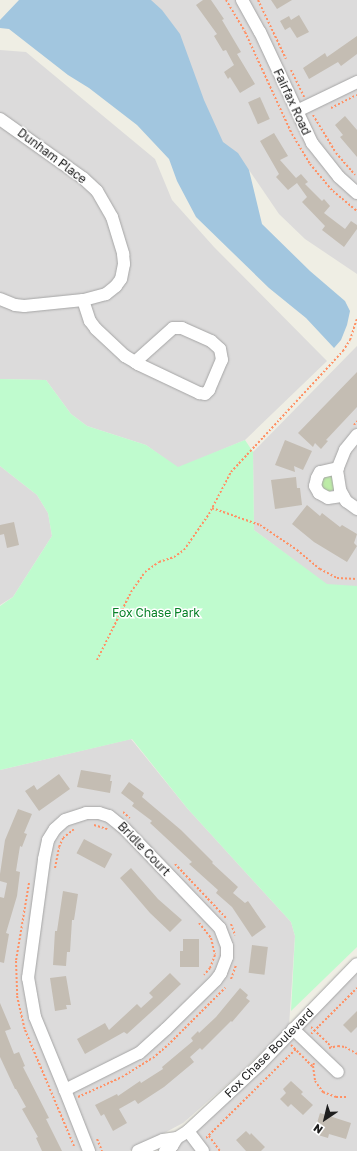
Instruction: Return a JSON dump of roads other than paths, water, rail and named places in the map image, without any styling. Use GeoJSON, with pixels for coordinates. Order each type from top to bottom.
{"type":"FeatureCollection","features":[{"type":"Feature","properties":{"kind":"street","name":"Fairfax Road"},"geometry":{"type":"LineString","coordinates":[[242,0],[260,32],[312,142],[339,177],[357,193]]}},
{"type":"Feature","properties":{"kind":"street"},"geometry":{"type":"LineString","coordinates":[[297,111],[357,82]]}},
{"type":"Feature","properties":{"kind":"street","name":"Dunham Place"},"geometry":{"type":"LineString","coordinates":[[0,119],[83,178],[97,191],[112,217],[123,254],[124,264],[121,279],[116,286],[106,294],[83,300],[24,306],[15,305],[0,299]]}},
{"type":"Feature","properties":{"kind":"street"},"geometry":{"type":"LineString","coordinates":[[83,300],[90,321],[96,329],[125,356],[135,362],[199,393],[205,394],[211,386],[222,360],[220,349],[211,341],[182,328],[173,328],[135,362]]}},
{"type":"Feature","properties":{"kind":"street"},"geometry":{"type":"LineString","coordinates":[[357,435],[345,450],[338,468],[338,479],[343,496],[346,501],[357,509]]}},
{"type":"Feature","properties":{"kind":"street"},"geometry":{"type":"LineString","coordinates":[[338,468],[320,472],[317,478],[316,486],[319,493],[328,498],[343,496]]}},
{"type":"Feature","properties":{"kind":"street","name":"Bridle Court"},"geometry":{"type":"LineString","coordinates":[[65,1090],[139,1053],[216,980],[221,973],[227,956],[227,946],[220,928],[118,822],[99,813],[86,812],[65,820],[55,829],[48,840],[44,858],[28,978],[35,1017],[89,1151]]}},
{"type":"Feature","properties":{"kind":"street","name":"Fox Chase Boulevard"},"geometry":{"type":"LineString","coordinates":[[138,1151],[163,1140],[177,1138],[188,1131],[260,1064],[357,964]]}},
{"type":"Feature","properties":{"kind":"street"},"geometry":{"type":"LineString","coordinates":[[293,1029],[338,1072]]}},
{"type":"Feature","properties":{"kind":"street"},"geometry":{"type":"LineString","coordinates":[[188,1131],[201,1148]]}},
{"type":"Feature","properties":{"kind":"street","name":"Fox Chase Boulevard"},"geometry":{"type":"LineString","coordinates":[[165,1151],[172,1146],[177,1138]]}},
{"type":"Feature","properties":{"kind":"water"},"geometry":{"type":"Polygon","coordinates":[[[19,0],[151,0],[162,10],[180,34],[204,100],[223,142],[238,153],[249,170],[262,224],[310,271],[345,301],[350,311],[347,325],[341,340],[334,348],[306,318],[269,288],[196,217],[177,181],[169,159],[137,125],[89,88],[68,75],[9,29],[0,28],[0,20],[19,0]]]}},
{"type":"Feature","properties":{"kind":"park label","name":"Fox Chase Park"},"geometry":{"type":"Point","coordinates":[156,613]}}]}
